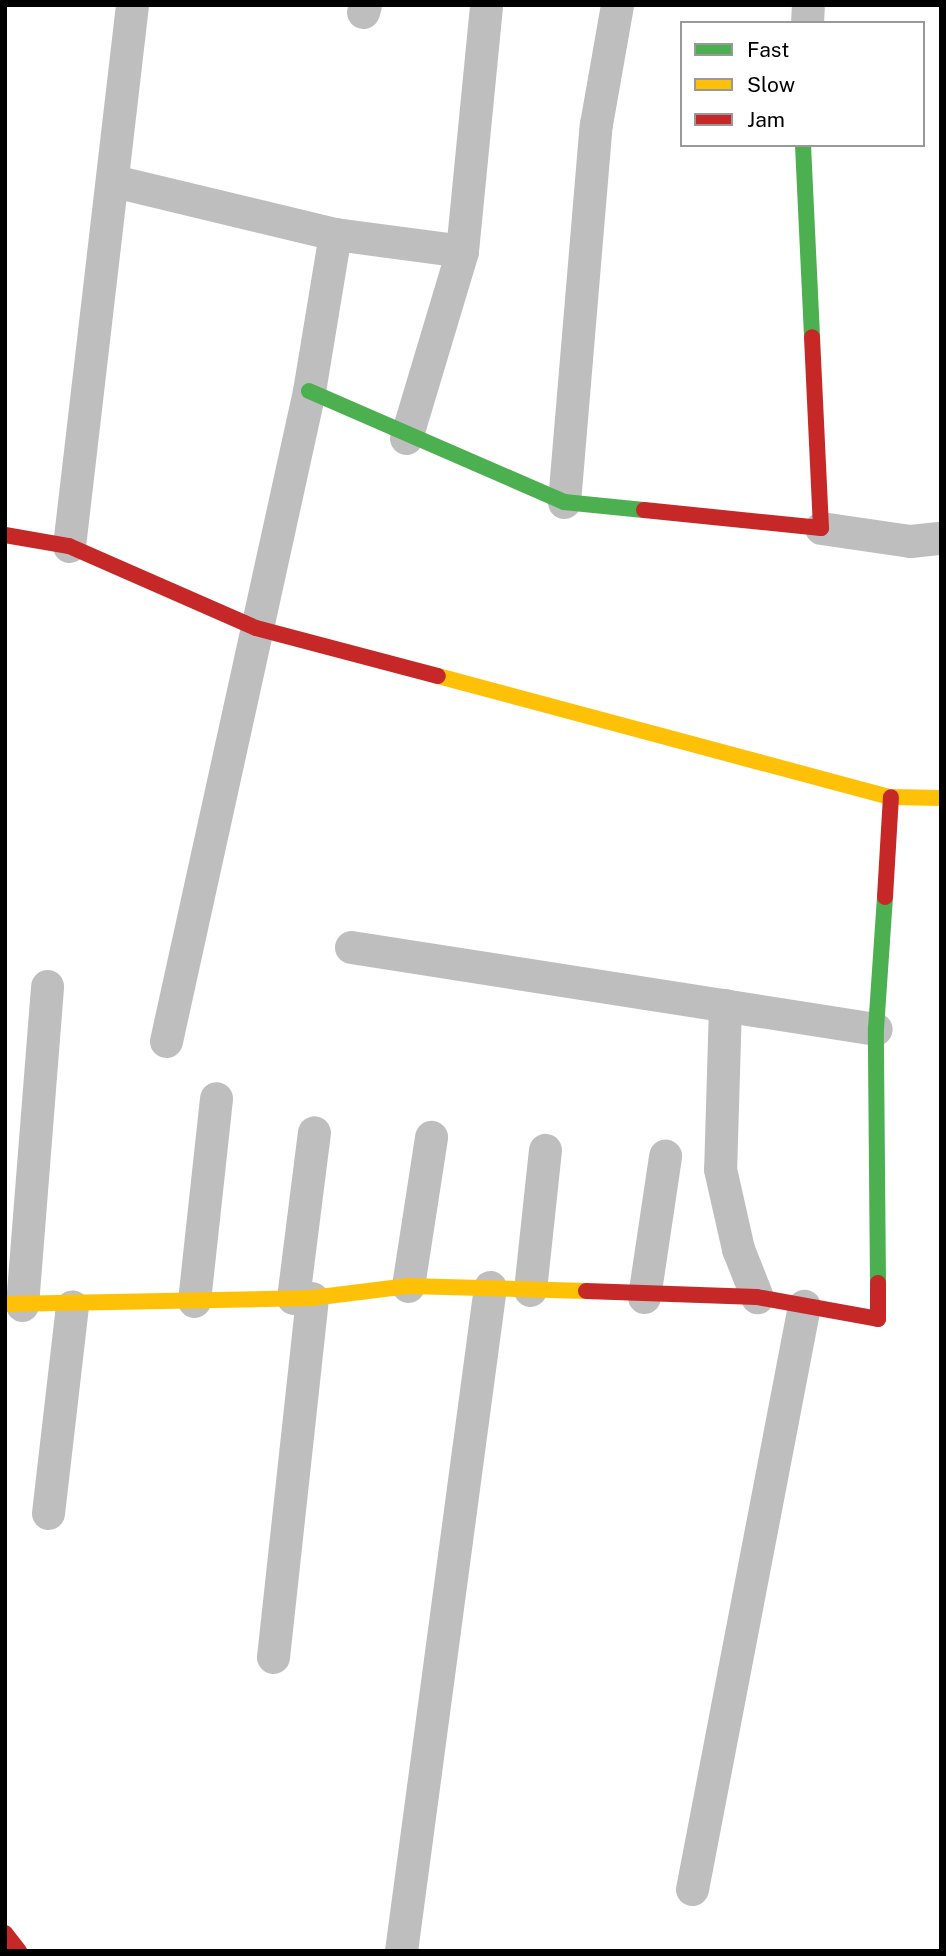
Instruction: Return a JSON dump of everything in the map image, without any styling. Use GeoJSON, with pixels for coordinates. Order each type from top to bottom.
{"type":"FeatureCollection","features":[{"type":"Feature","properties":{"kind":"street"},"geometry":{"type":"LineString","coordinates":[[69,545],[114,181],[132,5]]}},
{"type":"Feature","properties":{"kind":"street"},"geometry":{"type":"LineString","coordinates":[[406,438],[462,251],[486,5]]}},
{"type":"Feature","properties":{"kind":"street"},"geometry":{"type":"LineString","coordinates":[[564,502],[596,124],[617,5]]}},
{"type":"Feature","properties":{"kind":"street"},"geometry":{"type":"LineString","coordinates":[[803,147],[821,528]]}},
{"type":"Feature","properties":{"kind":"street"},"geometry":{"type":"LineString","coordinates":[[114,181],[335,234],[462,251]]}},
{"type":"Feature","properties":{"kind":"street"},"geometry":{"type":"LineString","coordinates":[[166,1041],[309,391],[335,234]]}},
{"type":"Feature","properties":{"kind":"street"},"geometry":{"type":"LineString","coordinates":[[309,391],[406,438],[564,502],[821,528],[910,541],[941,538]]}},
{"type":"Feature","properties":{"kind":"street"},"geometry":{"type":"LineString","coordinates":[[5,535],[69,545],[256,628],[891,797],[941,798]]}},
{"type":"Feature","properties":{"kind":"street"},"geometry":{"type":"LineString","coordinates":[[47,986],[13,1305],[72,1306],[302,1298],[408,1286],[490,1287],[644,1297],[757,1297],[878,1319],[876,1029],[891,797]]}},
{"type":"Feature","properties":{"kind":"street"},"geometry":{"type":"LineString","coordinates":[[351,947],[876,1029]]}},
{"type":"Feature","properties":{"kind":"street"},"geometry":{"type":"LineString","coordinates":[[725,1005],[720,1169],[738,1249],[757,1297]]}},
{"type":"Feature","properties":{"kind":"street"},"geometry":{"type":"LineString","coordinates":[[194,1301],[216,1098]]}},
{"type":"Feature","properties":{"kind":"street"},"geometry":{"type":"LineString","coordinates":[[273,1657],[314,1132]]}},
{"type":"Feature","properties":{"kind":"street"},"geometry":{"type":"LineString","coordinates":[[408,1286],[431,1137]]}},
{"type":"Feature","properties":{"kind":"street"},"geometry":{"type":"LineString","coordinates":[[530,1290],[545,1150]]}},
{"type":"Feature","properties":{"kind":"street"},"geometry":{"type":"LineString","coordinates":[[644,1297],[665,1156]]}},
{"type":"Feature","properties":{"kind":"street"},"geometry":{"type":"LineString","coordinates":[[401,1951],[490,1287]]}},
{"type":"Feature","properties":{"kind":"street"},"geometry":{"type":"LineString","coordinates":[[48,1513],[72,1306]]}},
{"type":"Feature","properties":{"kind":"street"},"geometry":{"type":"LineString","coordinates":[[692,1889],[804,1306]]}},
{"type":"Feature","properties":{"kind":"street"},"geometry":{"type":"LineString","coordinates":[[5,1933],[19,1951]]}},
{"type":"Feature","properties":{"kind":"traffic: fast"},"geometry":{"type":"LineString","coordinates":[[803,147],[812,337]]}},
{"type":"Feature","properties":{"kind":"traffic: fast"},"geometry":{"type":"LineString","coordinates":[[309,391],[564,502],[644,510]]}},
{"type":"Feature","properties":{"kind":"traffic: fast"},"geometry":{"type":"LineString","coordinates":[[878,1283],[876,1029],[885,897]]}},
{"type":"Feature","properties":{"kind":"traffic: slow"},"geometry":{"type":"LineString","coordinates":[[438,676],[891,797],[941,798]]}},
{"type":"Feature","properties":{"kind":"traffic: slow"},"geometry":{"type":"LineString","coordinates":[[5,1304],[312,1298],[408,1286],[586,1291]]}},
{"type":"Feature","properties":{"kind":"traffic: jam"},"geometry":{"type":"LineString","coordinates":[[644,510],[821,528],[812,337]]}},
{"type":"Feature","properties":{"kind":"traffic: jam"},"geometry":{"type":"LineString","coordinates":[[5,535],[69,546],[256,628],[438,676]]}},
{"type":"Feature","properties":{"kind":"traffic: jam"},"geometry":{"type":"LineString","coordinates":[[885,897],[891,797]]}},
{"type":"Feature","properties":{"kind":"traffic: jam"},"geometry":{"type":"LineString","coordinates":[[586,1291],[757,1297],[878,1319],[878,1283]]}},
{"type":"Feature","properties":{"kind":"traffic: jam"},"geometry":{"type":"LineString","coordinates":[[5,1933],[19,1951]]}}]}
